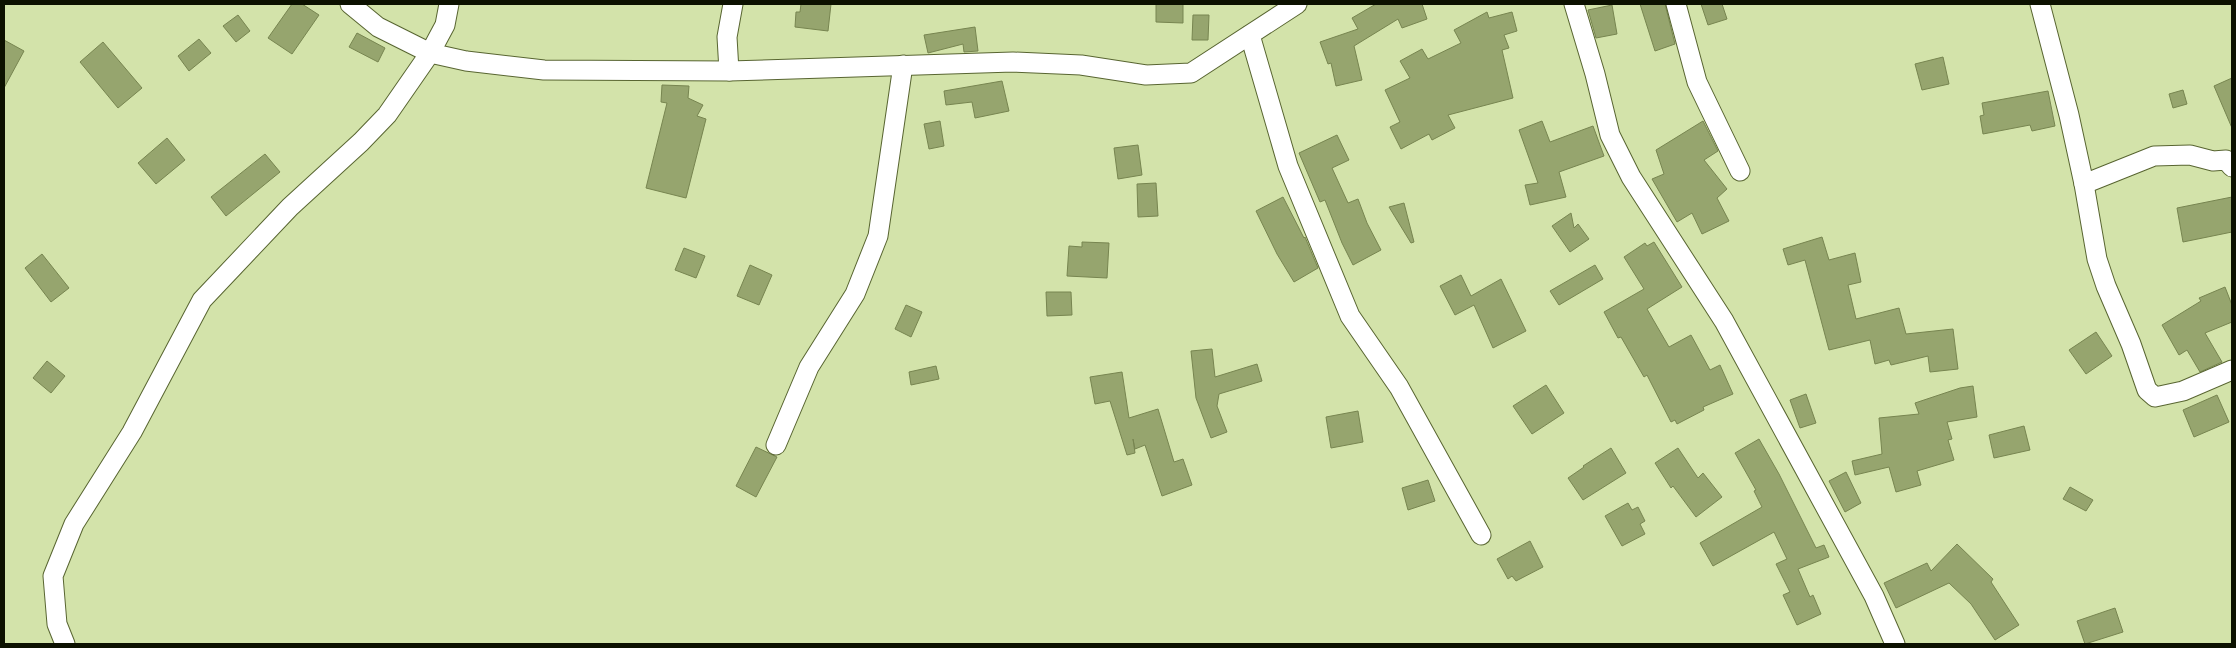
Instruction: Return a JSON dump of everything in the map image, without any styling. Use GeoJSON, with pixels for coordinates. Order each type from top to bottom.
{"type":"FeatureCollection","features":[{"type":"Feature","properties":{"kind":"street"},"geometry":{"type":"LineString","coordinates":[[350,4],[378,27],[430,53],[466,61],[544,70],[728,71],[1013,62],[1081,65],[1146,75],[1191,73],[1297,4]]}},
{"type":"Feature","properties":{"kind":"street"},"geometry":{"type":"LineString","coordinates":[[64,644],[57,624],[53,576],[74,524],[132,432],[202,300],[290,207],[361,142],[386,115],[430,53],[445,25],[450,4]]}},
{"type":"Feature","properties":{"kind":"street"},"geometry":{"type":"LineString","coordinates":[[728,71],[727,37],[733,4]]}},
{"type":"Feature","properties":{"kind":"street"},"geometry":{"type":"LineString","coordinates":[[1574,4],[1595,74],[1610,135],[1631,177],[1724,321],[1874,596],[1895,644]]}},
{"type":"Feature","properties":{"kind":"street"},"geometry":{"type":"LineString","coordinates":[[1676,4],[1697,82],[1740,171]]}},
{"type":"Feature","properties":{"kind":"street"},"geometry":{"type":"LineString","coordinates":[[2040,4],[2069,115],[2084,184],[2097,259],[2147,390],[2155,397],[2183,391],[2232,370]]}},
{"type":"Feature","properties":{"kind":"street"},"geometry":{"type":"LineString","coordinates":[[1250,34],[1288,166],[1350,316],[1399,387],[1481,535]]}},
{"type":"Feature","properties":{"kind":"street"},"geometry":{"type":"LineString","coordinates":[[776,445],[809,367],[855,294],[878,236],[903,66]]}},
{"type":"Feature","properties":{"kind":"street"},"geometry":{"type":"LineString","coordinates":[[2084,184],[2154,156],[2190,155],[2213,161],[2226,160],[2232,167]]}},
{"type":"Feature","properties":{"kind":"building"},"geometry":{"type":"Polygon","coordinates":[[[292,4],[302,4],[319,15],[292,54],[268,38],[292,4]]]}},
{"type":"Feature","properties":{"kind":"building"},"geometry":{"type":"Polygon","coordinates":[[[801,4],[831,4],[828,31],[795,27],[796,12],[800,12],[801,4]]]}},
{"type":"Feature","properties":{"kind":"building"},"geometry":{"type":"Polygon","coordinates":[[[1156,4],[1183,4],[1183,23],[1156,22],[1156,4]]]}},
{"type":"Feature","properties":{"kind":"building"},"geometry":{"type":"Polygon","coordinates":[[[1376,4],[1422,4],[1427,19],[1402,28],[1398,19],[1354,46],[1362,80],[1336,86],[1331,63],[1328,64],[1320,42],[1358,29],[1352,18],[1376,4]]]}},
{"type":"Feature","properties":{"kind":"building"},"geometry":{"type":"Polygon","coordinates":[[[1640,4],[1665,4],[1675,44],[1655,51],[1640,4]]]}},
{"type":"Feature","properties":{"kind":"building"},"geometry":{"type":"Polygon","coordinates":[[[1701,4],[1722,4],[1727,19],[1708,25],[1701,4]]]}},
{"type":"Feature","properties":{"kind":"building"},"geometry":{"type":"Polygon","coordinates":[[[1612,5],[1617,34],[1596,38],[1588,10],[1612,5]]]}},
{"type":"Feature","properties":{"kind":"building"},"geometry":{"type":"Polygon","coordinates":[[[1487,12],[1489,18],[1512,12],[1517,31],[1504,35],[1509,48],[1502,50],[1513,98],[1448,115],[1455,128],[1432,140],[1429,134],[1401,149],[1390,127],[1400,122],[1385,90],[1410,78],[1400,61],[1422,49],[1428,59],[1461,43],[1454,30],[1487,12]]]}},
{"type":"Feature","properties":{"kind":"building"},"geometry":{"type":"Polygon","coordinates":[[[238,15],[250,31],[236,42],[223,26],[238,15]]]}},
{"type":"Feature","properties":{"kind":"building"},"geometry":{"type":"Polygon","coordinates":[[[1193,15],[1209,15],[1208,40],[1192,40],[1193,15]]]}},
{"type":"Feature","properties":{"kind":"building"},"geometry":{"type":"Polygon","coordinates":[[[975,27],[978,51],[964,52],[963,44],[928,53],[924,35],[975,27]]]}},
{"type":"Feature","properties":{"kind":"building"},"geometry":{"type":"Polygon","coordinates":[[[357,33],[385,48],[378,62],[349,47],[357,33]]]}},
{"type":"Feature","properties":{"kind":"building"},"geometry":{"type":"Polygon","coordinates":[[[199,39],[211,53],[189,71],[178,56],[199,39]]]}},
{"type":"Feature","properties":{"kind":"building"},"geometry":{"type":"Polygon","coordinates":[[[4,40],[24,51],[4,88],[4,40]]]}},
{"type":"Feature","properties":{"kind":"building"},"geometry":{"type":"Polygon","coordinates":[[[103,42],[142,88],[118,108],[80,62],[103,42]]]}},
{"type":"Feature","properties":{"kind":"building"},"geometry":{"type":"Polygon","coordinates":[[[1943,57],[1949,84],[1922,90],[1915,64],[1943,57]]]}},
{"type":"Feature","properties":{"kind":"building"},"geometry":{"type":"Polygon","coordinates":[[[2232,78],[2232,128],[2214,86],[2232,78]]]}},
{"type":"Feature","properties":{"kind":"building"},"geometry":{"type":"Polygon","coordinates":[[[1002,81],[1009,111],[975,118],[972,102],[946,105],[944,91],[1002,81]]]}},
{"type":"Feature","properties":{"kind":"building"},"geometry":{"type":"Polygon","coordinates":[[[662,85],[689,86],[688,98],[703,105],[697,116],[706,119],[686,198],[646,188],[667,103],[661,102],[662,85]]]}},
{"type":"Feature","properties":{"kind":"building"},"geometry":{"type":"Polygon","coordinates":[[[2183,90],[2187,104],[2173,108],[2169,94],[2183,90]]]}},
{"type":"Feature","properties":{"kind":"building"},"geometry":{"type":"Polygon","coordinates":[[[2048,91],[2055,126],[2032,131],[2030,125],[1983,134],[1980,116],[1984,115],[1982,103],[2048,91]]]}},
{"type":"Feature","properties":{"kind":"building"},"geometry":{"type":"Polygon","coordinates":[[[940,121],[944,146],[929,149],[924,124],[940,121]]]}},
{"type":"Feature","properties":{"kind":"building"},"geometry":{"type":"Polygon","coordinates":[[[1542,121],[1550,142],[1593,126],[1604,156],[1559,172],[1566,197],[1530,205],[1525,185],[1538,183],[1519,130],[1542,121]]]}},
{"type":"Feature","properties":{"kind":"building"},"geometry":{"type":"Polygon","coordinates":[[[1703,121],[1718,151],[1704,160],[1727,189],[1717,198],[1729,221],[1702,234],[1692,213],[1677,222],[1652,179],[1664,174],[1656,150],[1703,121]]]}},
{"type":"Feature","properties":{"kind":"building"},"geometry":{"type":"Polygon","coordinates":[[[1337,135],[1349,160],[1332,168],[1348,203],[1358,199],[1367,223],[1381,250],[1353,265],[1325,200],[1320,202],[1299,153],[1337,135]]]}},
{"type":"Feature","properties":{"kind":"building"},"geometry":{"type":"Polygon","coordinates":[[[167,138],[185,160],[156,184],[138,163],[167,138]]]}},
{"type":"Feature","properties":{"kind":"building"},"geometry":{"type":"Polygon","coordinates":[[[1138,145],[1142,175],[1118,179],[1114,148],[1138,145]]]}},
{"type":"Feature","properties":{"kind":"building"},"geometry":{"type":"Polygon","coordinates":[[[265,154],[280,172],[226,216],[211,197],[265,154]]]}},
{"type":"Feature","properties":{"kind":"building"},"geometry":{"type":"Polygon","coordinates":[[[1156,183],[1158,216],[1138,217],[1137,184],[1156,183]]]}},
{"type":"Feature","properties":{"kind":"building"},"geometry":{"type":"Polygon","coordinates":[[[1283,197],[1305,237],[1318,268],[1294,282],[1277,254],[1256,211],[1283,197]]]}},
{"type":"Feature","properties":{"kind":"building"},"geometry":{"type":"Polygon","coordinates":[[[2232,197],[2232,232],[2183,242],[2177,208],[2232,197]]]}},
{"type":"Feature","properties":{"kind":"building"},"geometry":{"type":"Polygon","coordinates":[[[1404,203],[1414,242],[1411,243],[1389,207],[1404,203]]]}},
{"type":"Feature","properties":{"kind":"building"},"geometry":{"type":"Polygon","coordinates":[[[1571,213],[1574,228],[1578,224],[1589,239],[1570,252],[1552,226],[1571,213]]]}},
{"type":"Feature","properties":{"kind":"building"},"geometry":{"type":"Polygon","coordinates":[[[1822,237],[1829,260],[1855,253],[1861,282],[1848,285],[1856,319],[1899,308],[1906,334],[1953,329],[1958,369],[1930,372],[1928,356],[1891,365],[1889,360],[1875,364],[1870,340],[1829,350],[1805,260],[1788,265],[1783,249],[1822,237]]]}},
{"type":"Feature","properties":{"kind":"building"},"geometry":{"type":"Polygon","coordinates":[[[1082,242],[1109,243],[1107,278],[1067,276],[1069,246],[1082,247],[1082,242]]]}},
{"type":"Feature","properties":{"kind":"building"},"geometry":{"type":"Polygon","coordinates":[[[1654,242],[1682,287],[1647,309],[1669,347],[1691,335],[1710,370],[1720,365],[1733,394],[1703,407],[1704,410],[1677,424],[1675,420],[1671,422],[1647,375],[1644,377],[1621,337],[1618,338],[1604,312],[1644,289],[1624,257],[1645,243],[1647,246],[1654,242]]]}},
{"type":"Feature","properties":{"kind":"building"},"geometry":{"type":"Polygon","coordinates":[[[684,248],[705,256],[696,278],[675,270],[684,248]]]}},
{"type":"Feature","properties":{"kind":"building"},"geometry":{"type":"Polygon","coordinates":[[[42,254],[69,288],[51,302],[25,268],[42,254]]]}},
{"type":"Feature","properties":{"kind":"building"},"geometry":{"type":"Polygon","coordinates":[[[750,265],[772,275],[759,305],[737,296],[750,265]]]}},
{"type":"Feature","properties":{"kind":"building"},"geometry":{"type":"Polygon","coordinates":[[[1595,265],[1603,279],[1559,305],[1550,291],[1595,265]]]}},
{"type":"Feature","properties":{"kind":"building"},"geometry":{"type":"Polygon","coordinates":[[[1461,275],[1471,296],[1501,279],[1526,331],[1493,348],[1474,305],[1455,315],[1440,286],[1461,275]]]}},
{"type":"Feature","properties":{"kind":"building"},"geometry":{"type":"Polygon","coordinates":[[[2225,287],[2232,305],[2232,322],[2205,333],[2222,362],[2200,372],[2187,350],[2179,355],[2162,325],[2201,301],[2199,298],[2225,287]]]}},
{"type":"Feature","properties":{"kind":"building"},"geometry":{"type":"Polygon","coordinates":[[[1046,292],[1071,292],[1072,315],[1047,316],[1046,292]]]}},
{"type":"Feature","properties":{"kind":"building"},"geometry":{"type":"Polygon","coordinates":[[[906,305],[922,312],[911,337],[895,329],[906,305]]]}},
{"type":"Feature","properties":{"kind":"building"},"geometry":{"type":"Polygon","coordinates":[[[2096,332],[2112,356],[2086,374],[2069,350],[2096,332]]]}},
{"type":"Feature","properties":{"kind":"building"},"geometry":{"type":"Polygon","coordinates":[[[1212,349],[1215,377],[1257,364],[1262,381],[1219,394],[1217,406],[1227,432],[1211,438],[1196,398],[1191,351],[1212,349]]]}},
{"type":"Feature","properties":{"kind":"building"},"geometry":{"type":"Polygon","coordinates":[[[47,361],[65,376],[51,393],[33,378],[47,361]]]}},
{"type":"Feature","properties":{"kind":"building"},"geometry":{"type":"Polygon","coordinates":[[[936,366],[939,379],[911,385],[909,372],[936,366]]]}},
{"type":"Feature","properties":{"kind":"building"},"geometry":{"type":"Polygon","coordinates":[[[1122,372],[1129,418],[1158,409],[1174,462],[1183,459],[1192,485],[1162,496],[1145,445],[1135,449],[1133,439],[1135,453],[1127,455],[1110,401],[1095,404],[1090,377],[1122,372]]]}},
{"type":"Feature","properties":{"kind":"building"},"geometry":{"type":"Polygon","coordinates":[[[1546,385],[1564,413],[1532,434],[1513,406],[1546,385]]]}},
{"type":"Feature","properties":{"kind":"building"},"geometry":{"type":"Polygon","coordinates":[[[1973,386],[1977,417],[1947,422],[1952,439],[1948,440],[1954,460],[1917,471],[1921,485],[1896,492],[1889,467],[1855,475],[1852,461],[1882,454],[1879,418],[1919,414],[1915,403],[1960,388],[1973,386]]]}},
{"type":"Feature","properties":{"kind":"building"},"geometry":{"type":"Polygon","coordinates":[[[1806,394],[1816,423],[1800,428],[1790,400],[1806,394]]]}},
{"type":"Feature","properties":{"kind":"building"},"geometry":{"type":"Polygon","coordinates":[[[2217,395],[2229,422],[2194,437],[2183,410],[2217,395]]]}},
{"type":"Feature","properties":{"kind":"building"},"geometry":{"type":"Polygon","coordinates":[[[1358,411],[1363,442],[1331,448],[1326,417],[1358,411]]]}},
{"type":"Feature","properties":{"kind":"building"},"geometry":{"type":"Polygon","coordinates":[[[2024,426],[2030,450],[1994,458],[1989,435],[2024,426]]]}},
{"type":"Feature","properties":{"kind":"building"},"geometry":{"type":"Polygon","coordinates":[[[1759,439],[1779,474],[1816,548],[1824,545],[1829,557],[1798,569],[1810,597],[1813,595],[1821,614],[1797,625],[1783,595],[1790,592],[1776,564],[1787,559],[1774,532],[1713,566],[1700,543],[1762,507],[1754,491],[1756,490],[1735,453],[1759,439]]]}},
{"type":"Feature","properties":{"kind":"building"},"geometry":{"type":"Polygon","coordinates":[[[756,447],[777,457],[756,497],[736,486],[756,447]]]}},
{"type":"Feature","properties":{"kind":"building"},"geometry":{"type":"Polygon","coordinates":[[[1611,448],[1626,473],[1583,500],[1568,478],[1611,448]]]}},
{"type":"Feature","properties":{"kind":"building"},"geometry":{"type":"Polygon","coordinates":[[[1678,448],[1698,478],[1703,473],[1722,497],[1696,517],[1673,486],[1671,488],[1655,463],[1678,448]]]}},
{"type":"Feature","properties":{"kind":"building"},"geometry":{"type":"Polygon","coordinates":[[[1846,472],[1861,503],[1845,512],[1829,481],[1846,472]]]}},
{"type":"Feature","properties":{"kind":"building"},"geometry":{"type":"Polygon","coordinates":[[[1428,480],[1435,501],[1408,510],[1402,488],[1428,480]]]}},
{"type":"Feature","properties":{"kind":"building"},"geometry":{"type":"Polygon","coordinates":[[[2070,487],[2093,500],[2086,511],[2063,499],[2070,487]]]}},
{"type":"Feature","properties":{"kind":"building"},"geometry":{"type":"Polygon","coordinates":[[[1628,503],[1632,510],[1638,507],[1645,521],[1640,524],[1645,534],[1622,546],[1605,516],[1628,503]]]}},
{"type":"Feature","properties":{"kind":"building"},"geometry":{"type":"Polygon","coordinates":[[[1530,541],[1543,567],[1516,581],[1512,576],[1508,579],[1497,559],[1530,541]]]}},
{"type":"Feature","properties":{"kind":"building"},"geometry":{"type":"Polygon","coordinates":[[[1957,544],[1993,579],[1991,582],[2019,625],[1995,640],[1971,604],[1949,583],[1896,608],[1884,583],[1927,563],[1931,571],[1957,544]]]}},
{"type":"Feature","properties":{"kind":"building"},"geometry":{"type":"Polygon","coordinates":[[[2115,608],[2123,632],[2085,644],[2077,621],[2115,608]]]}}]}
